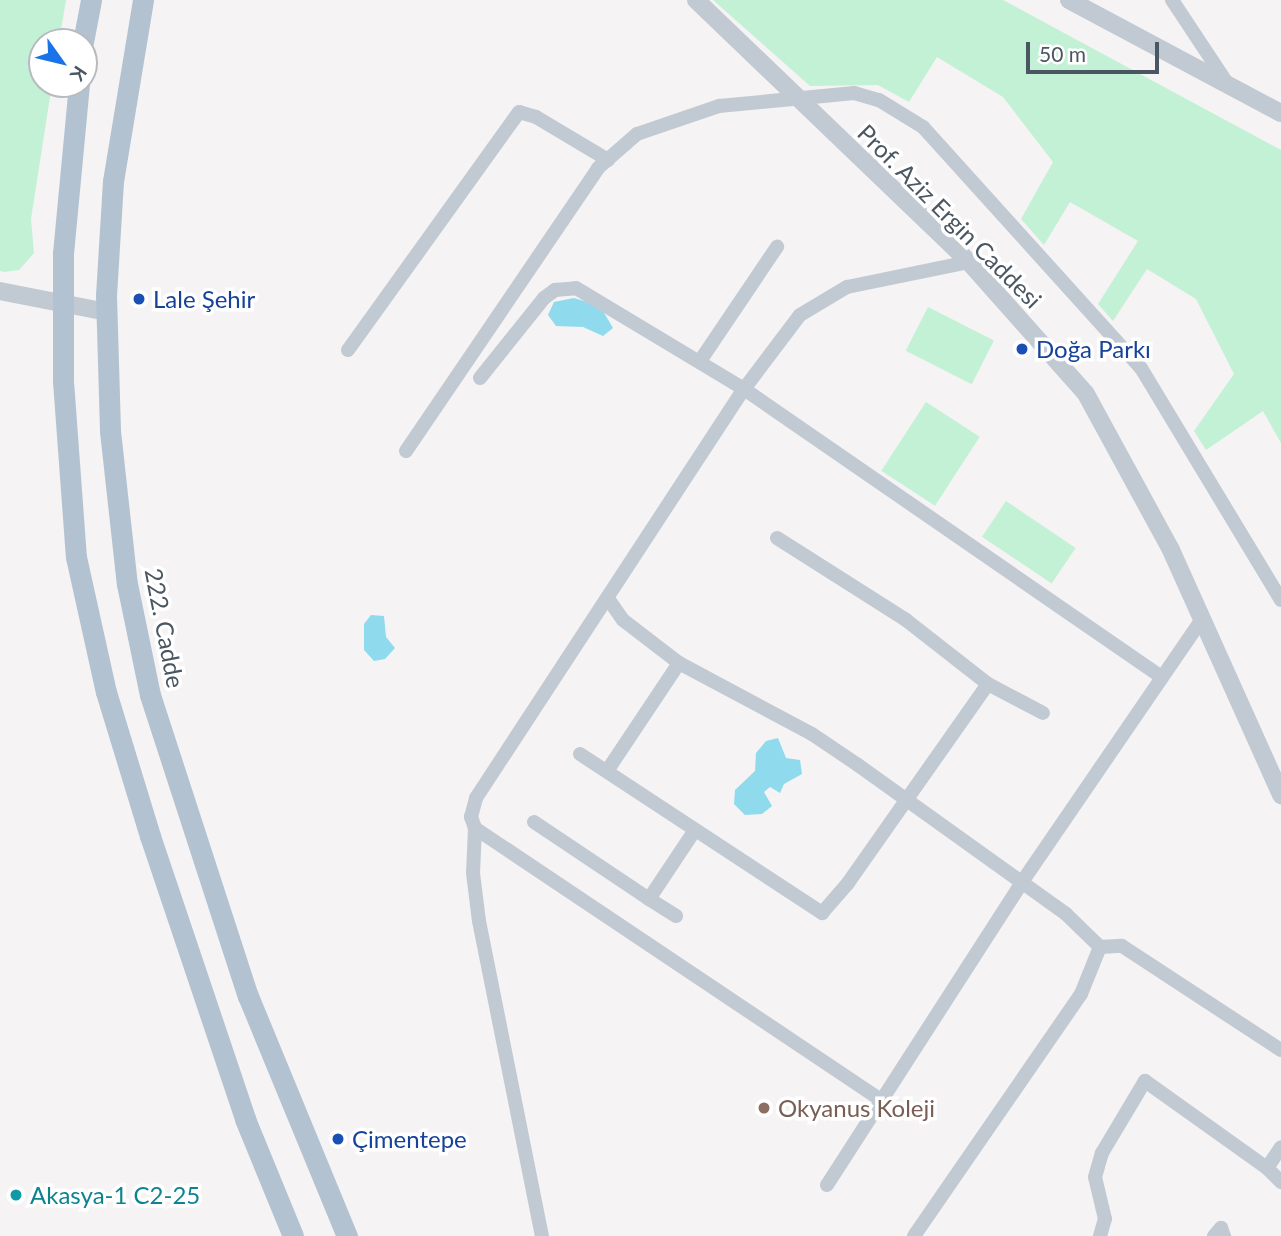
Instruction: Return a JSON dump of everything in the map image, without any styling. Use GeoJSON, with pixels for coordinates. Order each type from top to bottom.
{"type":"FeatureCollection","features":[{"type":"Feature","properties":{"kind":"main road"},"geometry":{"type":"LineString","coordinates":[[86,28],[91,0]]}},
{"type":"Feature","properties":{"kind":"main road","name":"222. Cadde"},"geometry":{"type":"LineString","coordinates":[[144,0],[113,181],[107,312],[111,444],[127,584],[150,695],[247,996],[347,1236]]}},
{"type":"Feature","properties":{"kind":"main road"},"geometry":{"type":"LineString","coordinates":[[78,98],[63,253],[63,382],[76,557],[106,692],[245,1119],[293,1236]]}},
{"type":"Feature","properties":{"kind":"street","name":"Prof. Aziz Ergin Caddesi"},"geometry":{"type":"LineString","coordinates":[[696,0],[969,262],[1086,394],[1171,550],[1281,795]]}},
{"type":"Feature","properties":{"kind":"street"},"geometry":{"type":"LineString","coordinates":[[1069,0],[1281,113]]}},
{"type":"Feature","properties":{"kind":"street"},"geometry":{"type":"LineString","coordinates":[[1172,0],[1227,83]]}},
{"type":"Feature","properties":{"kind":"street"},"geometry":{"type":"LineString","coordinates":[[406,451],[607,160],[637,134],[719,106],[854,93],[879,100],[923,127],[1141,368],[1281,600]]}},
{"type":"Feature","properties":{"kind":"street"},"geometry":{"type":"LineString","coordinates":[[348,351],[519,112],[536,117],[607,160]]}},
{"type":"Feature","properties":{"kind":"street"},"geometry":{"type":"LineString","coordinates":[[700,361],[777,247]]}},
{"type":"Feature","properties":{"kind":"street"},"geometry":{"type":"LineString","coordinates":[[542,1236],[472,873],[475,828],[471,817],[476,798],[609,600],[744,389],[800,316],[846,287],[969,262]]}},
{"type":"Feature","properties":{"kind":"street"},"geometry":{"type":"LineString","coordinates":[[480,378],[544,298],[566,287],[596,298],[744,389],[1160,676]]}},
{"type":"Feature","properties":{"kind":"street"},"geometry":{"type":"LineString","coordinates":[[0,291],[63,307],[107,312]]}},
{"type":"Feature","properties":{"kind":"street"},"geometry":{"type":"LineString","coordinates":[[777,538],[906,620],[988,684],[1043,712]]}},
{"type":"Feature","properties":{"kind":"street"},"geometry":{"type":"LineString","coordinates":[[609,600],[623,620],[679,663],[812,734],[1066,914],[1100,947],[1122,946],[1281,1050]]}},
{"type":"Feature","properties":{"kind":"street"},"geometry":{"type":"LineString","coordinates":[[827,1185],[1021,881],[1160,676],[1203,618]]}},
{"type":"Feature","properties":{"kind":"street"},"geometry":{"type":"LineString","coordinates":[[607,771],[679,663]]}},
{"type":"Feature","properties":{"kind":"street"},"geometry":{"type":"LineString","coordinates":[[580,754],[821,913],[907,799],[988,684]]}},
{"type":"Feature","properties":{"kind":"street"},"geometry":{"type":"LineString","coordinates":[[534,822],[676,916]]}},
{"type":"Feature","properties":{"kind":"street"},"geometry":{"type":"LineString","coordinates":[[475,828],[881,1100]]}},
{"type":"Feature","properties":{"kind":"street"},"geometry":{"type":"LineString","coordinates":[[649,899],[695,830]]}},
{"type":"Feature","properties":{"kind":"street"},"geometry":{"type":"LineString","coordinates":[[914,1236],[1081,994],[1100,947]]}},
{"type":"Feature","properties":{"kind":"street"},"geometry":{"type":"LineString","coordinates":[[1100,1236],[1105,1219],[1095,1177],[1102,1153],[1145,1081],[1267,1168],[1281,1182]]}},
{"type":"Feature","properties":{"kind":"street"},"geometry":{"type":"LineString","coordinates":[[1267,1168],[1281,1147]]}},
{"type":"Feature","properties":{"kind":"street"},"geometry":{"type":"LineString","coordinates":[[1214,1236],[1221,1228],[1224,1236]]}},
{"type":"Feature","properties":{"kind":"green space"},"geometry":{"type":"Polygon","coordinates":[[[0,0],[66,0],[61,28],[28,28],[28,98],[50,98],[31,219],[34,253],[19,270],[0,271],[0,0]]]}},
{"type":"Feature","properties":{"kind":"green space"},"geometry":{"type":"Polygon","coordinates":[[[713,0],[1003,0],[1281,150],[1281,443],[1263,411],[1206,450],[1194,431],[1234,374],[1196,299],[1147,269],[1113,321],[1098,304],[1138,241],[1070,202],[1044,245],[1021,219],[1053,162],[1003,97],[937,57],[909,102],[878,85],[810,86],[713,0]]]}},
{"type":"Feature","properties":{"kind":"green space"},"geometry":{"type":"Polygon","coordinates":[[[928,307],[994,341],[972,384],[906,351],[928,307]]]}},
{"type":"Feature","properties":{"kind":"green space"},"geometry":{"type":"Polygon","coordinates":[[[926,402],[980,437],[935,506],[881,471],[926,402]]]}},
{"type":"Feature","properties":{"kind":"green space"},"geometry":{"type":"Polygon","coordinates":[[[1006,501],[1076,548],[1052,584],[982,537],[1006,501]]]}},
{"type":"Feature","properties":{"kind":"water"},"geometry":{"type":"Polygon","coordinates":[[[574,298],[600,306],[613,328],[603,336],[583,327],[556,326],[548,315],[554,302],[574,298]]]}},
{"type":"Feature","properties":{"kind":"water"},"geometry":{"type":"Polygon","coordinates":[[[371,615],[384,616],[386,637],[395,648],[385,659],[374,661],[364,650],[364,624],[371,615]]]}},
{"type":"Feature","properties":{"kind":"water"},"geometry":{"type":"Polygon","coordinates":[[[778,738],[786,758],[800,760],[802,774],[784,784],[780,793],[770,787],[764,792],[772,806],[762,814],[745,815],[734,804],[735,790],[755,771],[756,753],[766,741],[778,738]]]}},
{"type":"Feature","properties":{"kind":"place","name":"Lale Şehir"},"geometry":{"type":"Point","coordinates":[139,299]}},
{"type":"Feature","properties":{"kind":"place","name":"Doğa Parkı"},"geometry":{"type":"Point","coordinates":[1022,349]}},
{"type":"Feature","properties":{"kind":"place","name":"Okyanus Koleji"},"geometry":{"type":"Point","coordinates":[764,1108]}},
{"type":"Feature","properties":{"kind":"place","name":"Çimentepe"},"geometry":{"type":"Point","coordinates":[338,1139]}},
{"type":"Feature","properties":{"kind":"place","name":"Akasya-1 C2-25"},"geometry":{"type":"Point","coordinates":[16,1195]}}]}
